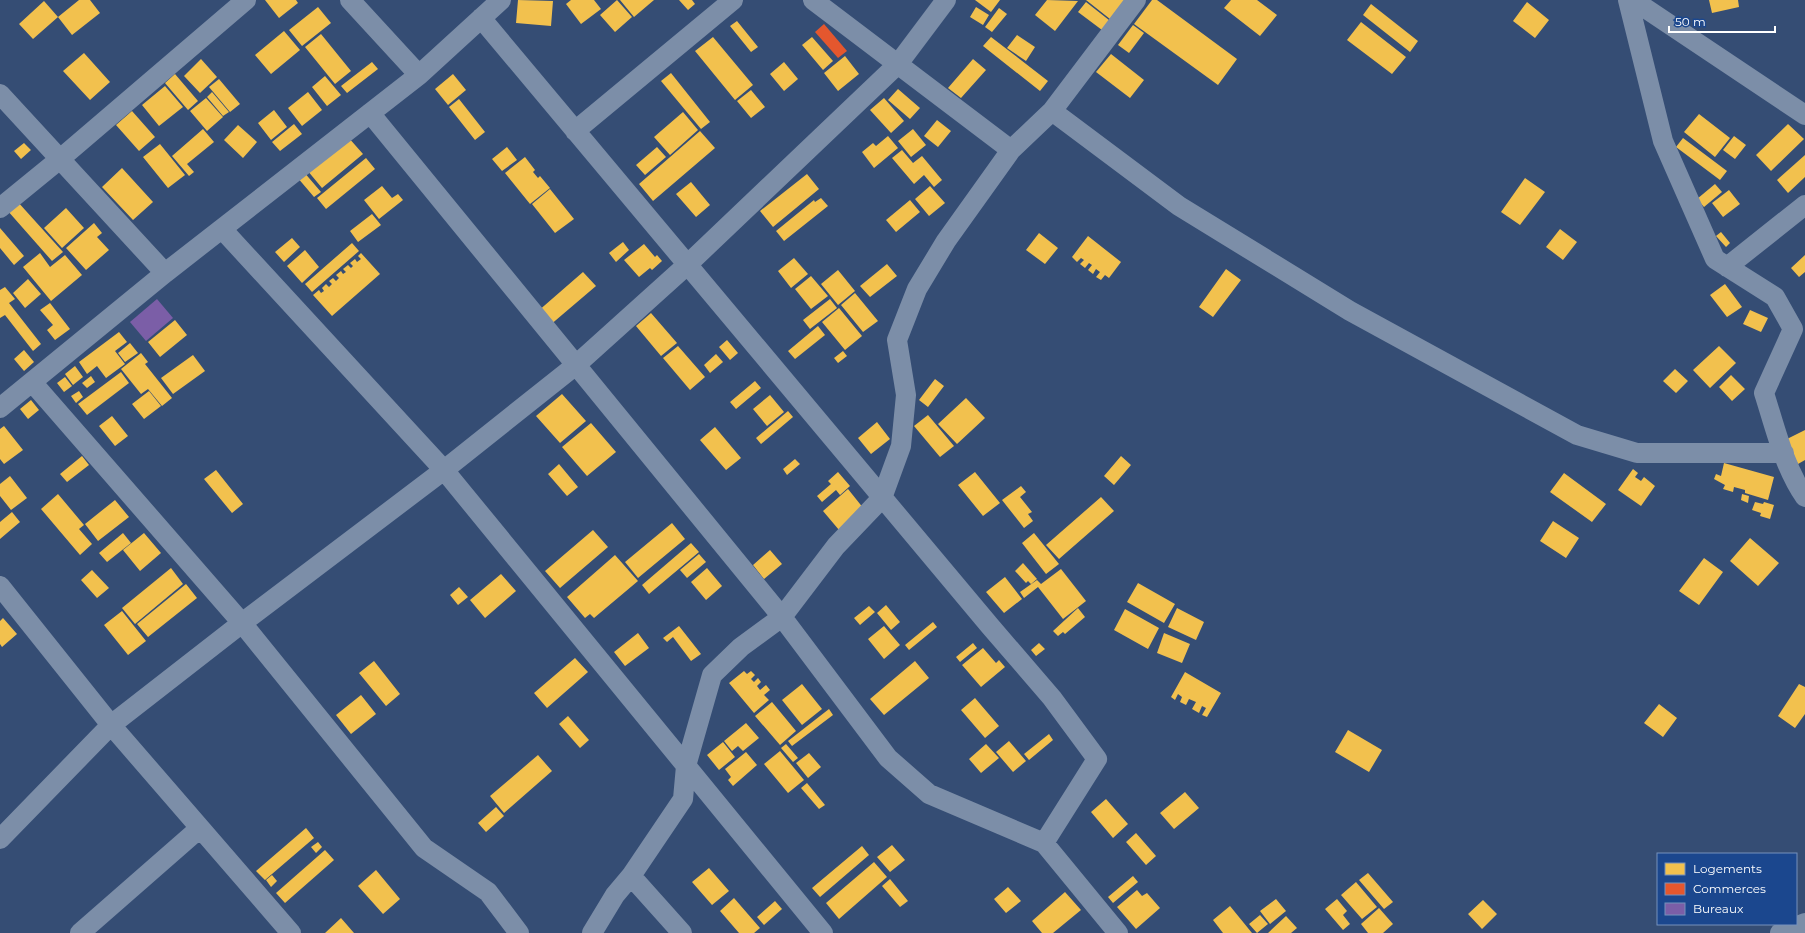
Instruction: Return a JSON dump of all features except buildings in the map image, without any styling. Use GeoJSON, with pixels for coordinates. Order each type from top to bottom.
{"type":"FeatureCollection","features":[{"type":"Feature","properties":{"kind":"street"},"geometry":{"type":"LineString","coordinates":[[0,208],[60,159],[246,0]]}},
{"type":"Feature","properties":{"kind":"street"},"geometry":{"type":"LineString","coordinates":[[350,0],[419,74]]}},
{"type":"Feature","properties":{"kind":"street"},"geometry":{"type":"LineString","coordinates":[[0,408],[165,273],[419,74],[501,0]]}},
{"type":"Feature","properties":{"kind":"street"},"geometry":{"type":"LineString","coordinates":[[575,131],[733,0]]}},
{"type":"Feature","properties":{"kind":"street"},"geometry":{"type":"LineString","coordinates":[[813,0],[1011,150]]}},
{"type":"Feature","properties":{"kind":"street"},"geometry":{"type":"LineString","coordinates":[[0,839],[111,725],[242,623],[444,470],[576,366],[687,265],[898,64],[946,0]]}},
{"type":"Feature","properties":{"kind":"street"},"geometry":{"type":"LineString","coordinates":[[592,933],[615,895],[631,876],[683,799],[686,766],[712,675],[741,647],[782,617],[836,546],[882,498],[901,446],[906,395],[897,340],[917,289],[946,241],[1011,150],[1052,111],[1136,0]]}},
{"type":"Feature","properties":{"kind":"street"},"geometry":{"type":"LineString","coordinates":[[1628,0],[1663,141],[1715,259],[1775,297],[1799,323],[1764,393],[1784,453],[1797,486],[1805,497]]}},
{"type":"Feature","properties":{"kind":"street"},"geometry":{"type":"LineString","coordinates":[[1633,0],[1805,115]]}},
{"type":"Feature","properties":{"kind":"street"},"geometry":{"type":"LineString","coordinates":[[481,18],[882,498],[1052,698],[1097,759],[1044,842]]}},
{"type":"Feature","properties":{"kind":"street"},"geometry":{"type":"LineString","coordinates":[[0,94],[165,273]]}},
{"type":"Feature","properties":{"kind":"street"},"geometry":{"type":"LineString","coordinates":[[1052,111],[1179,206],[1350,311],[1577,435],[1637,453],[1784,453]]}},
{"type":"Feature","properties":{"kind":"street"},"geometry":{"type":"LineString","coordinates":[[370,113],[782,617],[888,758],[929,794],[1044,842],[1118,933]]}},
{"type":"Feature","properties":{"kind":"street"},"geometry":{"type":"LineString","coordinates":[[1727,267],[1805,205]]}},
{"type":"Feature","properties":{"kind":"street"},"geometry":{"type":"LineString","coordinates":[[222,229],[444,470],[823,933]]}},
{"type":"Feature","properties":{"kind":"street"},"geometry":{"type":"LineString","coordinates":[[32,382],[242,623],[424,848],[488,892],[519,933]]}},
{"type":"Feature","properties":{"kind":"street"},"geometry":{"type":"LineString","coordinates":[[0,586],[111,725],[290,933]]}},
{"type":"Feature","properties":{"kind":"street"},"geometry":{"type":"LineString","coordinates":[[80,933],[200,828]]}},
{"type":"Feature","properties":{"kind":"street"},"geometry":{"type":"LineString","coordinates":[[631,876],[682,933]]}},
{"type":"Feature","properties":{"kind":"street"},"geometry":{"type":"LineString","coordinates":[[1780,933],[1805,923]]}}]}
